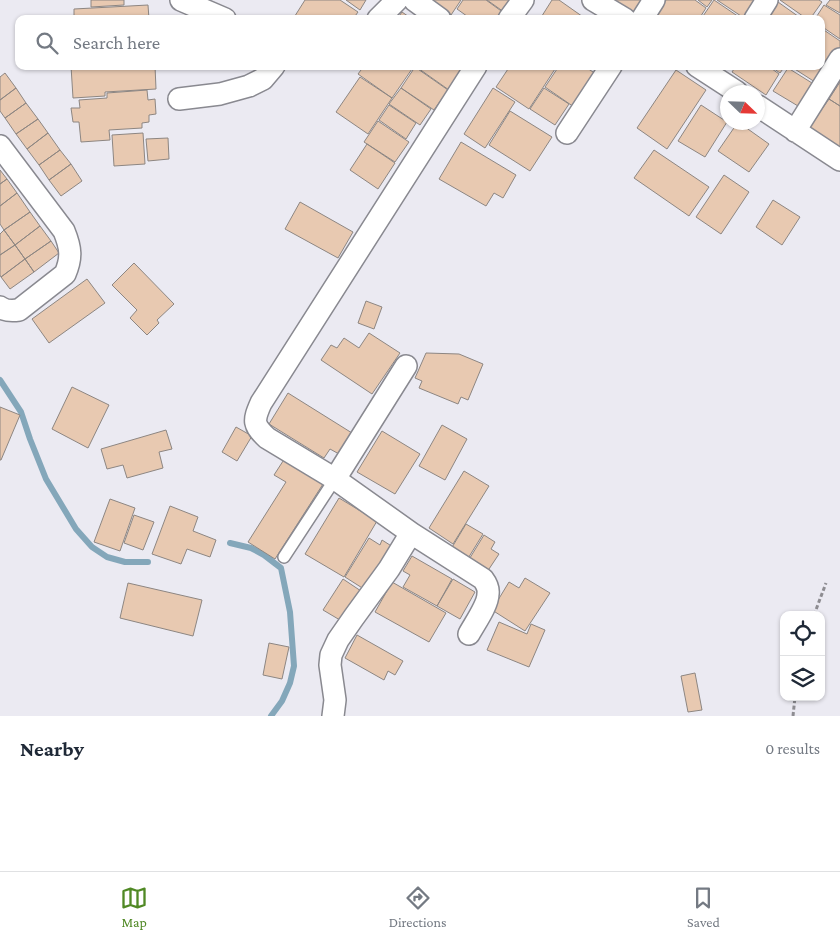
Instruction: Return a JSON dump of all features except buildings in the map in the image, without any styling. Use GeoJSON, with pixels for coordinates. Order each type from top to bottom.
{"type":"FeatureCollection","features":[{"type":"Feature","properties":{"kind":"street"},"geometry":{"type":"LineString","coordinates":[[182,0],[216,15]]}},
{"type":"Feature","properties":{"kind":"street"},"geometry":{"type":"LineString","coordinates":[[382,15],[397,0]]}},
{"type":"Feature","properties":{"kind":"street"},"geometry":{"type":"LineString","coordinates":[[414,0],[435,15]]}},
{"type":"Feature","properties":{"kind":"street"},"geometry":{"type":"LineString","coordinates":[[512,15],[522,0]]}},
{"type":"Feature","properties":{"kind":"street"},"geometry":{"type":"LineString","coordinates":[[593,0],[618,15]]}},
{"type":"Feature","properties":{"kind":"street"},"geometry":{"type":"LineString","coordinates":[[645,15],[654,0]]}},
{"type":"Feature","properties":{"kind":"street"},"geometry":{"type":"LineString","coordinates":[[758,15],[767,0]]}},
{"type":"Feature","properties":{"kind":"street"},"geometry":{"type":"LineString","coordinates":[[794,131],[840,59]]}},
{"type":"Feature","properties":{"kind":"street"},"geometry":{"type":"LineString","coordinates":[[179,99],[220,94],[250,86],[263,79],[271,70]]}},
{"type":"Feature","properties":{"kind":"street"},"geometry":{"type":"LineString","coordinates":[[469,634],[486,602],[488,586],[483,579],[411,533],[335,479],[267,438],[255,423],[261,403],[473,70]]}},
{"type":"Feature","properties":{"kind":"street"},"geometry":{"type":"LineString","coordinates":[[567,133],[608,70]]}},
{"type":"Feature","properties":{"kind":"street"},"geometry":{"type":"LineString","coordinates":[[719,72],[731,85]]}},
{"type":"Feature","properties":{"kind":"street"},"geometry":{"type":"LineString","coordinates":[[765,111],[840,160]]}},
{"type":"Feature","properties":{"kind":"street"},"geometry":{"type":"LineString","coordinates":[[0,146],[64,232],[69,243],[70,257],[65,274],[19,310],[12,311],[0,307]]}},
{"type":"Feature","properties":{"kind":"street"},"geometry":{"type":"LineString","coordinates":[[335,479],[406,366]]}},
{"type":"Feature","properties":{"kind":"street"},"geometry":{"type":"LineString","coordinates":[[332,716],[335,700],[330,665],[331,655],[338,640],[390,569],[411,533]]}},
{"type":"Feature","properties":{"kind":"lane"},"geometry":{"type":"LineString","coordinates":[[284,556],[335,479]]}},
{"type":"Feature","properties":{"kind":"path"},"geometry":{"type":"LineString","coordinates":[[816,611],[826,583]]}},
{"type":"Feature","properties":{"kind":"path"},"geometry":{"type":"LineString","coordinates":[[792,716],[794,701]]}},
{"type":"Feature","properties":{"kind":"waterway"},"geometry":{"type":"LineString","coordinates":[[0,380],[21,412],[46,479],[76,529],[92,547],[107,557],[125,562],[148,562]]}},
{"type":"Feature","properties":{"kind":"waterway"},"geometry":{"type":"LineString","coordinates":[[230,543],[251,548],[281,568],[290,612],[294,666],[290,683],[282,701],[271,716]]}}]}
